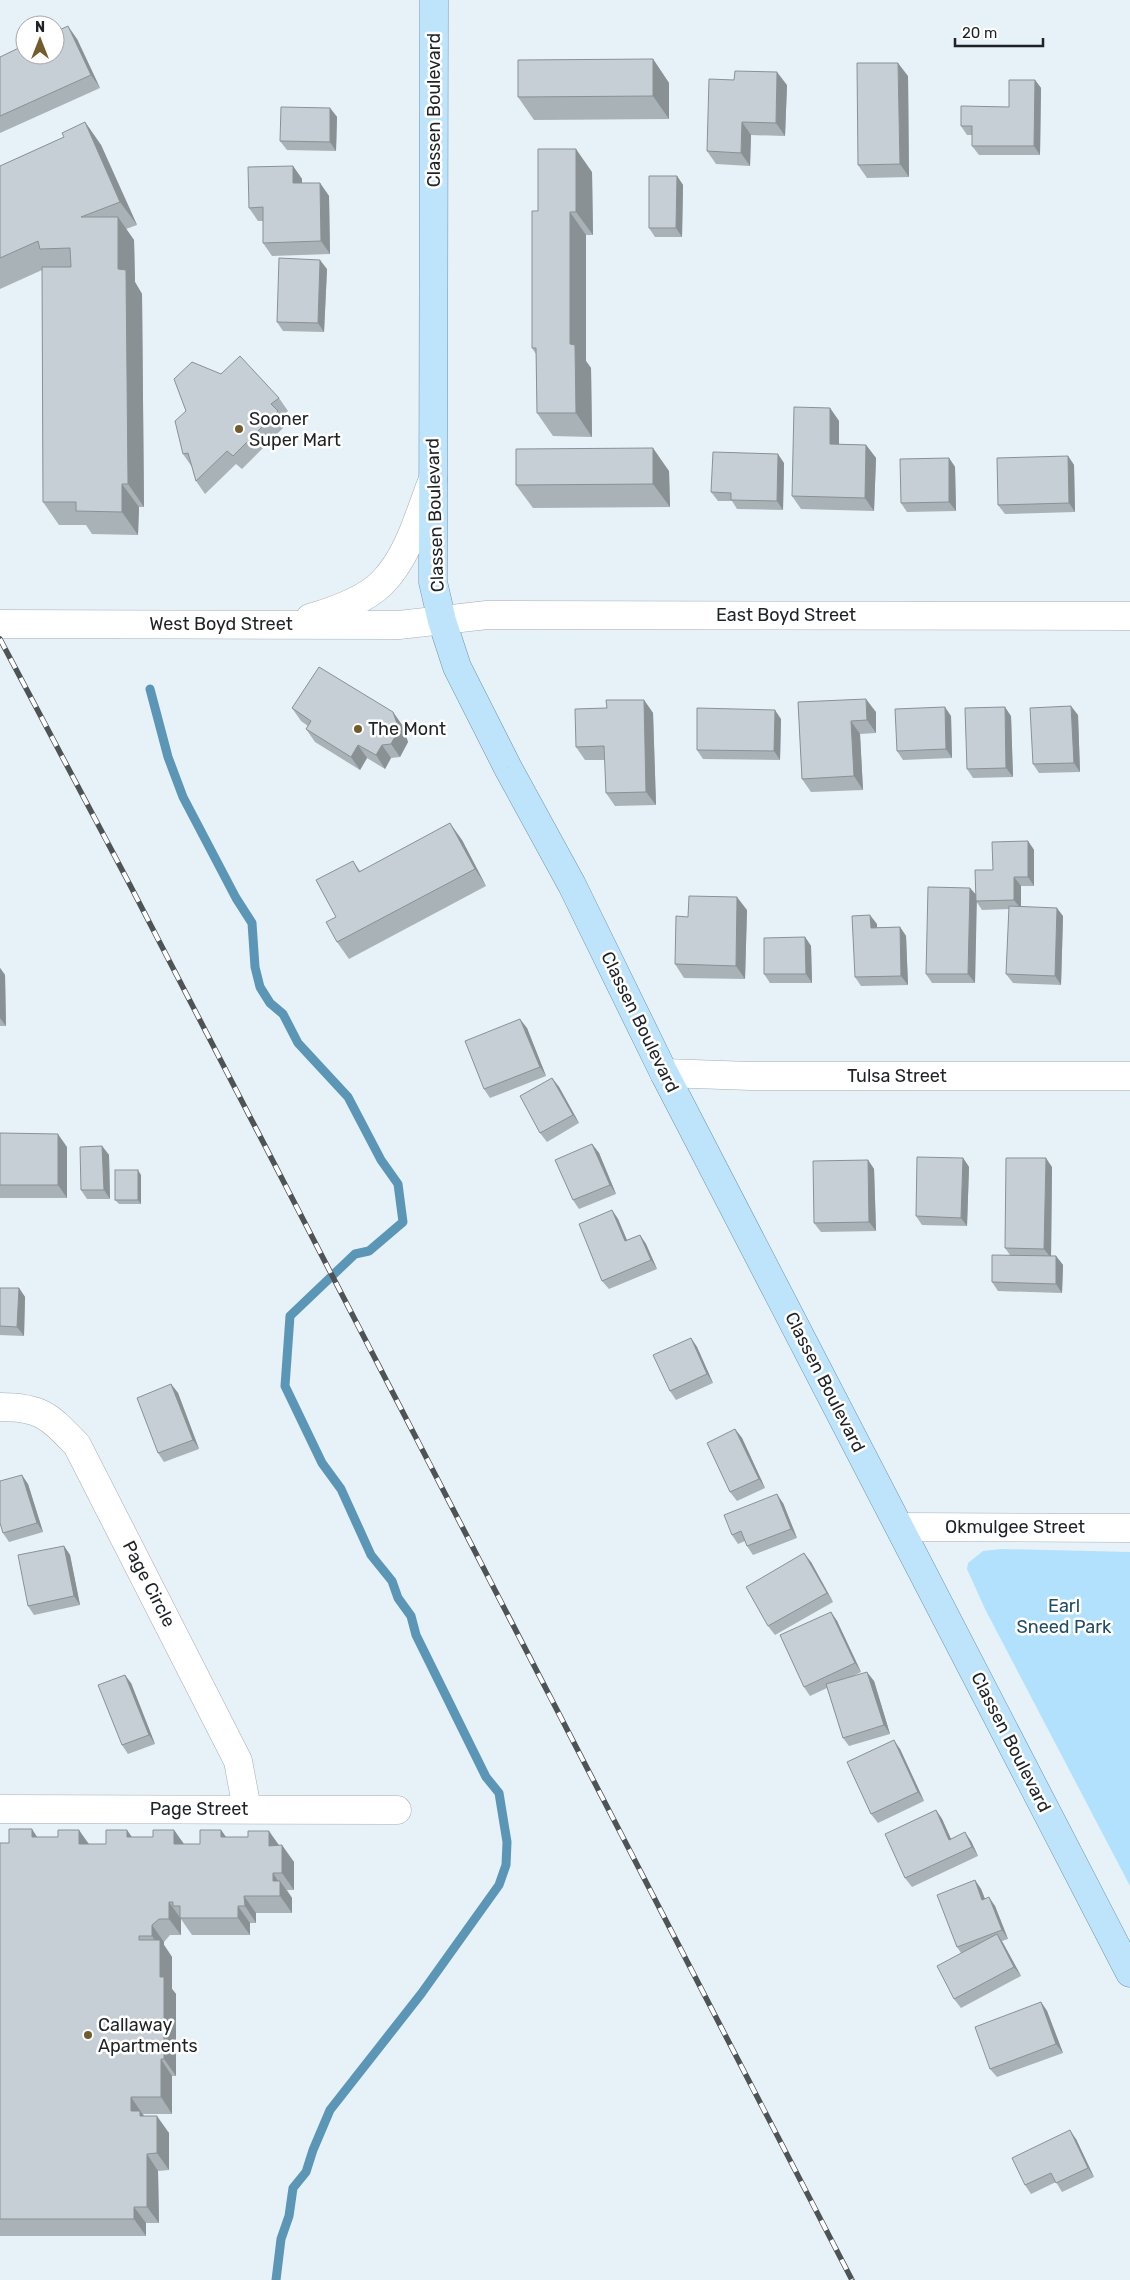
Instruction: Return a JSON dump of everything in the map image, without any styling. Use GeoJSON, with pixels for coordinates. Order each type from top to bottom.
{"type":"FeatureCollection","features":[{"type":"Feature","properties":{"kind":"main road","name":"Classen Boulevard"},"geometry":{"type":"LineString","coordinates":[[434,0],[433,582],[442,621],[457,668],[508,768],[572,885],[664,1073],[1130,1973]]}},
{"type":"Feature","properties":{"kind":"street"},"geometry":{"type":"LineString","coordinates":[[290,624],[331,612],[360,598],[382,584],[398,563],[407,545],[434,478]]}},
{"type":"Feature","properties":{"kind":"street","name":"East Boyd Street"},"geometry":{"type":"LineString","coordinates":[[442,621],[487,615],[1130,616]]}},
{"type":"Feature","properties":{"kind":"street","name":"West Boyd Street"},"geometry":{"type":"LineString","coordinates":[[0,624],[399,625],[442,621]]}},
{"type":"Feature","properties":{"kind":"street","name":"Tulsa Street"},"geometry":{"type":"LineString","coordinates":[[664,1073],[750,1076],[1130,1076]]}},
{"type":"Feature","properties":{"kind":"street","name":"Page Circle"},"geometry":{"type":"LineString","coordinates":[[0,1407],[30,1410],[48,1416],[77,1445],[238,1761],[247,1809]]}},
{"type":"Feature","properties":{"kind":"street","name":"Okmulgee Street"},"geometry":{"type":"LineString","coordinates":[[900,1527],[1130,1528]]}},
{"type":"Feature","properties":{"kind":"street","name":"Page Street"},"geometry":{"type":"LineString","coordinates":[[0,1809],[397,1810]]}},
{"type":"Feature","properties":{"kind":"green space","name":"Earl Sneed Park"},"geometry":{"type":"Polygon","coordinates":[[[1002,1549],[1130,1552],[1130,1886],[985,1609],[967,1569],[968,1563],[983,1551],[1002,1549]]]}},
{"type":"Feature","properties":{"kind":"building"},"geometry":{"type":"Polygon","coordinates":[[[68,26],[91,75],[0,116],[0,57],[15,50],[15,65],[65,65],[65,27],[68,26]]]}},
{"type":"Feature","properties":{"kind":"building"},"geometry":{"type":"Polygon","coordinates":[[[653,59],[653,96],[518,97],[518,60],[653,59]]]}},
{"type":"Feature","properties":{"kind":"building"},"geometry":{"type":"Polygon","coordinates":[[[857,63],[898,63],[900,164],[858,165],[857,63]]]}},
{"type":"Feature","properties":{"kind":"building"},"geometry":{"type":"Polygon","coordinates":[[[735,71],[777,72],[776,123],[742,122],[741,153],[707,151],[709,79],[734,80],[735,71]]]}},
{"type":"Feature","properties":{"kind":"building"},"geometry":{"type":"Polygon","coordinates":[[[1009,80],[1035,80],[1034,146],[972,146],[972,126],[961,126],[961,106],[1009,107],[1009,80]]]}},
{"type":"Feature","properties":{"kind":"building"},"geometry":{"type":"Polygon","coordinates":[[[281,107],[330,108],[330,142],[280,141],[281,107]]]}},
{"type":"Feature","properties":{"kind":"building"},"geometry":{"type":"Polygon","coordinates":[[[85,122],[120,202],[81,217],[118,217],[118,269],[126,270],[128,484],[122,484],[122,512],[76,511],[76,502],[43,502],[42,267],[71,267],[70,248],[40,249],[38,241],[0,258],[0,166],[64,137],[62,133],[85,122]]]}},
{"type":"Feature","properties":{"kind":"building"},"geometry":{"type":"Polygon","coordinates":[[[538,149],[576,149],[576,212],[570,212],[570,344],[575,345],[576,413],[537,413],[536,348],[532,348],[532,211],[538,211],[538,149]]]}},
{"type":"Feature","properties":{"kind":"building"},"geometry":{"type":"Polygon","coordinates":[[[293,166],[293,183],[320,183],[321,241],[263,243],[263,207],[249,208],[248,167],[293,166]]]}},
{"type":"Feature","properties":{"kind":"building"},"geometry":{"type":"Polygon","coordinates":[[[649,176],[677,176],[676,228],[649,228],[649,176]]]}},
{"type":"Feature","properties":{"kind":"building"},"geometry":{"type":"Polygon","coordinates":[[[279,258],[320,260],[318,323],[277,322],[279,258]]]}},
{"type":"Feature","properties":{"kind":"building"},"geometry":{"type":"Polygon","coordinates":[[[240,356],[279,398],[271,404],[278,411],[233,456],[227,451],[196,481],[188,453],[183,454],[175,421],[186,411],[174,379],[192,362],[221,374],[240,356]]]}},
{"type":"Feature","properties":{"kind":"building"},"geometry":{"type":"Polygon","coordinates":[[[794,407],[830,408],[830,444],[866,445],[865,498],[792,496],[794,407]]]}},
{"type":"Feature","properties":{"kind":"building"},"geometry":{"type":"Polygon","coordinates":[[[653,448],[653,484],[516,485],[516,449],[653,448]]]}},
{"type":"Feature","properties":{"kind":"building"},"geometry":{"type":"Polygon","coordinates":[[[713,452],[778,454],[777,501],[731,500],[731,493],[711,492],[713,452]]]}},
{"type":"Feature","properties":{"kind":"building"},"geometry":{"type":"Polygon","coordinates":[[[1068,456],[1069,503],[998,505],[997,458],[1068,456]]]}},
{"type":"Feature","properties":{"kind":"building"},"geometry":{"type":"Polygon","coordinates":[[[949,458],[949,502],[901,503],[900,459],[949,458]]]}},
{"type":"Feature","properties":{"kind":"building","name":"The Mont"},"geometry":{"type":"Polygon","coordinates":[[[319,667],[393,712],[399,729],[391,744],[382,745],[376,755],[358,745],[351,757],[306,729],[311,721],[292,708],[319,667]]]}},
{"type":"Feature","properties":{"kind":"building"},"geometry":{"type":"Polygon","coordinates":[[[866,699],[867,720],[851,721],[854,776],[802,779],[798,702],[866,699]]]}},
{"type":"Feature","properties":{"kind":"building"},"geometry":{"type":"Polygon","coordinates":[[[606,700],[644,700],[646,792],[606,793],[604,746],[576,747],[575,709],[607,708],[606,700]]]}},
{"type":"Feature","properties":{"kind":"building"},"geometry":{"type":"Polygon","coordinates":[[[1071,706],[1074,763],[1033,764],[1030,708],[1071,706]]]}},
{"type":"Feature","properties":{"kind":"building"},"geometry":{"type":"Polygon","coordinates":[[[945,707],[946,749],[897,751],[895,709],[945,707]]]}},
{"type":"Feature","properties":{"kind":"building"},"geometry":{"type":"Polygon","coordinates":[[[1005,707],[1006,768],[967,769],[965,708],[1005,707]]]}},
{"type":"Feature","properties":{"kind":"building"},"geometry":{"type":"Polygon","coordinates":[[[697,708],[775,710],[774,751],[697,750],[697,708]]]}},
{"type":"Feature","properties":{"kind":"building"},"geometry":{"type":"Polygon","coordinates":[[[450,823],[475,869],[337,942],[326,922],[336,917],[316,880],[353,861],[359,872],[450,823]]]}},
{"type":"Feature","properties":{"kind":"building"},"geometry":{"type":"Polygon","coordinates":[[[1028,841],[1028,877],[1014,877],[1014,900],[976,901],[975,870],[993,870],[992,842],[1028,841]]]}},
{"type":"Feature","properties":{"kind":"building"},"geometry":{"type":"Polygon","coordinates":[[[928,887],[970,888],[968,974],[926,974],[928,887]]]}},
{"type":"Feature","properties":{"kind":"building"},"geometry":{"type":"Polygon","coordinates":[[[689,896],[737,897],[736,966],[675,964],[676,916],[688,917],[689,896]]]}},
{"type":"Feature","properties":{"kind":"building"},"geometry":{"type":"Polygon","coordinates":[[[1009,906],[1057,908],[1055,976],[1006,974],[1009,906]]]}},
{"type":"Feature","properties":{"kind":"building"},"geometry":{"type":"Polygon","coordinates":[[[870,915],[871,928],[900,927],[901,976],[855,977],[852,916],[870,915]]]}},
{"type":"Feature","properties":{"kind":"building"},"geometry":{"type":"Polygon","coordinates":[[[805,937],[806,974],[764,974],[764,938],[805,937]]]}},
{"type":"Feature","properties":{"kind":"building"},"geometry":{"type":"Polygon","coordinates":[[[520,1019],[540,1067],[484,1089],[465,1041],[520,1019]]]}},
{"type":"Feature","properties":{"kind":"building"},"geometry":{"type":"Polygon","coordinates":[[[552,1078],[573,1115],[540,1133],[520,1096],[552,1078]]]}},
{"type":"Feature","properties":{"kind":"building"},"geometry":{"type":"Polygon","coordinates":[[[0,1133],[58,1134],[58,1185],[0,1185],[0,1133]]]}},
{"type":"Feature","properties":{"kind":"building"},"geometry":{"type":"Polygon","coordinates":[[[592,1144],[610,1185],[573,1200],[555,1160],[592,1144]]]}},
{"type":"Feature","properties":{"kind":"building"},"geometry":{"type":"Polygon","coordinates":[[[102,1146],[104,1190],[81,1190],[80,1147],[102,1146]]]}},
{"type":"Feature","properties":{"kind":"building"},"geometry":{"type":"Polygon","coordinates":[[[917,1157],[963,1158],[961,1218],[916,1216],[917,1157]]]}},
{"type":"Feature","properties":{"kind":"building"},"geometry":{"type":"Polygon","coordinates":[[[1006,1158],[1046,1158],[1044,1249],[1005,1248],[1006,1158]]]}},
{"type":"Feature","properties":{"kind":"building"},"geometry":{"type":"Polygon","coordinates":[[[868,1160],[869,1222],[814,1223],[813,1161],[868,1160]]]}},
{"type":"Feature","properties":{"kind":"building"},"geometry":{"type":"Polygon","coordinates":[[[115,1170],[138,1170],[138,1200],[115,1200],[115,1170]]]}},
{"type":"Feature","properties":{"kind":"building"},"geometry":{"type":"Polygon","coordinates":[[[612,1210],[625,1241],[640,1235],[651,1260],[602,1281],[579,1224],[612,1210]]]}},
{"type":"Feature","properties":{"kind":"building"},"geometry":{"type":"Polygon","coordinates":[[[992,1255],[1056,1256],[1056,1284],[992,1282],[992,1255]]]}},
{"type":"Feature","properties":{"kind":"building"},"geometry":{"type":"Polygon","coordinates":[[[0,1288],[19,1288],[17,1327],[0,1326],[0,1288]]]}},
{"type":"Feature","properties":{"kind":"building"},"geometry":{"type":"Polygon","coordinates":[[[691,1338],[707,1374],[670,1391],[653,1355],[691,1338]]]}},
{"type":"Feature","properties":{"kind":"building"},"geometry":{"type":"Polygon","coordinates":[[[171,1384],[193,1440],[158,1453],[137,1398],[171,1384]]]}},
{"type":"Feature","properties":{"kind":"building"},"geometry":{"type":"Polygon","coordinates":[[[735,1429],[759,1479],[730,1492],[707,1443],[735,1429]]]}},
{"type":"Feature","properties":{"kind":"building"},"geometry":{"type":"Polygon","coordinates":[[[22,1475],[37,1523],[3,1533],[0,1523],[0,1481],[22,1475]]]}},
{"type":"Feature","properties":{"kind":"building"},"geometry":{"type":"Polygon","coordinates":[[[777,1494],[791,1529],[747,1546],[741,1531],[732,1535],[724,1515],[777,1494]]]}},
{"type":"Feature","properties":{"kind":"building"},"geometry":{"type":"Polygon","coordinates":[[[64,1546],[74,1596],[28,1606],[18,1555],[64,1546]]]}},
{"type":"Feature","properties":{"kind":"building"},"geometry":{"type":"Polygon","coordinates":[[[804,1553],[827,1593],[768,1626],[746,1587],[804,1553]]]}},
{"type":"Feature","properties":{"kind":"building"},"geometry":{"type":"Polygon","coordinates":[[[831,1612],[855,1663],[804,1687],[780,1635],[831,1612]]]}},
{"type":"Feature","properties":{"kind":"building"},"geometry":{"type":"Polygon","coordinates":[[[867,1672],[884,1725],[843,1738],[826,1684],[867,1672]]]}},
{"type":"Feature","properties":{"kind":"building"},"geometry":{"type":"Polygon","coordinates":[[[125,1675],[149,1735],[122,1745],[98,1685],[125,1675]]]}},
{"type":"Feature","properties":{"kind":"building"},"geometry":{"type":"Polygon","coordinates":[[[894,1740],[918,1792],[871,1814],[847,1762],[894,1740]]]}},
{"type":"Feature","properties":{"kind":"building"},"geometry":{"type":"Polygon","coordinates":[[[936,1810],[949,1840],[965,1832],[972,1847],[905,1878],[885,1834],[936,1810]]]}},
{"type":"Feature","properties":{"kind":"building","name":"Callaway Apartments"},"geometry":{"type":"Polygon","coordinates":[[[9,1829],[32,1829],[32,1837],[58,1837],[58,1830],[79,1830],[79,1844],[106,1844],[106,1830],[127,1830],[127,1837],[153,1837],[153,1830],[174,1830],[174,1844],[200,1844],[200,1830],[221,1830],[221,1837],[248,1837],[248,1831],[269,1831],[269,1846],[282,1845],[282,1873],[273,1873],[273,1881],[280,1881],[280,1896],[244,1896],[245,1906],[238,1906],[238,1918],[180,1918],[180,1906],[173,1906],[173,1902],[169,1902],[169,1919],[159,1919],[152,1925],[152,1936],[139,1936],[139,1940],[160,1940],[160,1977],[164,1977],[164,2059],[161,2059],[161,2097],[131,2097],[131,2111],[140,2111],[140,2116],[157,2116],[157,2153],[147,2154],[147,2207],[134,2207],[134,2219],[0,2219],[0,1843],[9,1843],[9,1829]]]}},
{"type":"Feature","properties":{"kind":"building"},"geometry":{"type":"Polygon","coordinates":[[[975,1880],[982,1900],[989,1897],[1002,1930],[957,1947],[937,1895],[975,1880]]]}},
{"type":"Feature","properties":{"kind":"building"},"geometry":{"type":"Polygon","coordinates":[[[997,1934],[1014,1967],[954,1999],[937,1966],[997,1934]]]}},
{"type":"Feature","properties":{"kind":"building"},"geometry":{"type":"Polygon","coordinates":[[[1041,2002],[1056,2044],[990,2069],[975,2027],[1041,2002]]]}},
{"type":"Feature","properties":{"kind":"building"},"geometry":{"type":"Polygon","coordinates":[[[1070,2130],[1088,2168],[1056,2183],[1051,2173],[1025,2185],[1012,2158],[1070,2130]]]}},
{"type":"Feature","properties":{"kind":"waterway"},"geometry":{"type":"LineString","coordinates":[[150,689],[168,757],[183,797],[236,898],[252,923],[255,967],[260,987],[270,1003],[283,1014],[298,1043],[348,1097],[381,1160],[398,1184],[403,1222],[369,1251],[355,1254],[290,1316],[285,1386],[322,1463],[341,1489],[371,1555],[392,1581],[398,1598],[411,1616],[416,1635],[486,1777],[499,1793],[507,1842],[506,1865],[499,1885],[421,1994],[330,2110],[306,2172],[293,2188],[289,2216],[281,2239],[276,2280]]}},
{"type":"Feature","properties":{"kind":"railway"},"geometry":{"type":"LineString","coordinates":[[0,639],[130,885],[852,2280]]}},
{"type":"Feature","properties":{"kind":"place","name":"Sooner Super Mart"},"geometry":{"type":"Point","coordinates":[239,429]}},
{"type":"Feature","properties":{"kind":"place","name":"The Mont"},"geometry":{"type":"Point","coordinates":[358,729]}},
{"type":"Feature","properties":{"kind":"place","name":"Callaway Apartments"},"geometry":{"type":"Point","coordinates":[88,2035]}}]}
